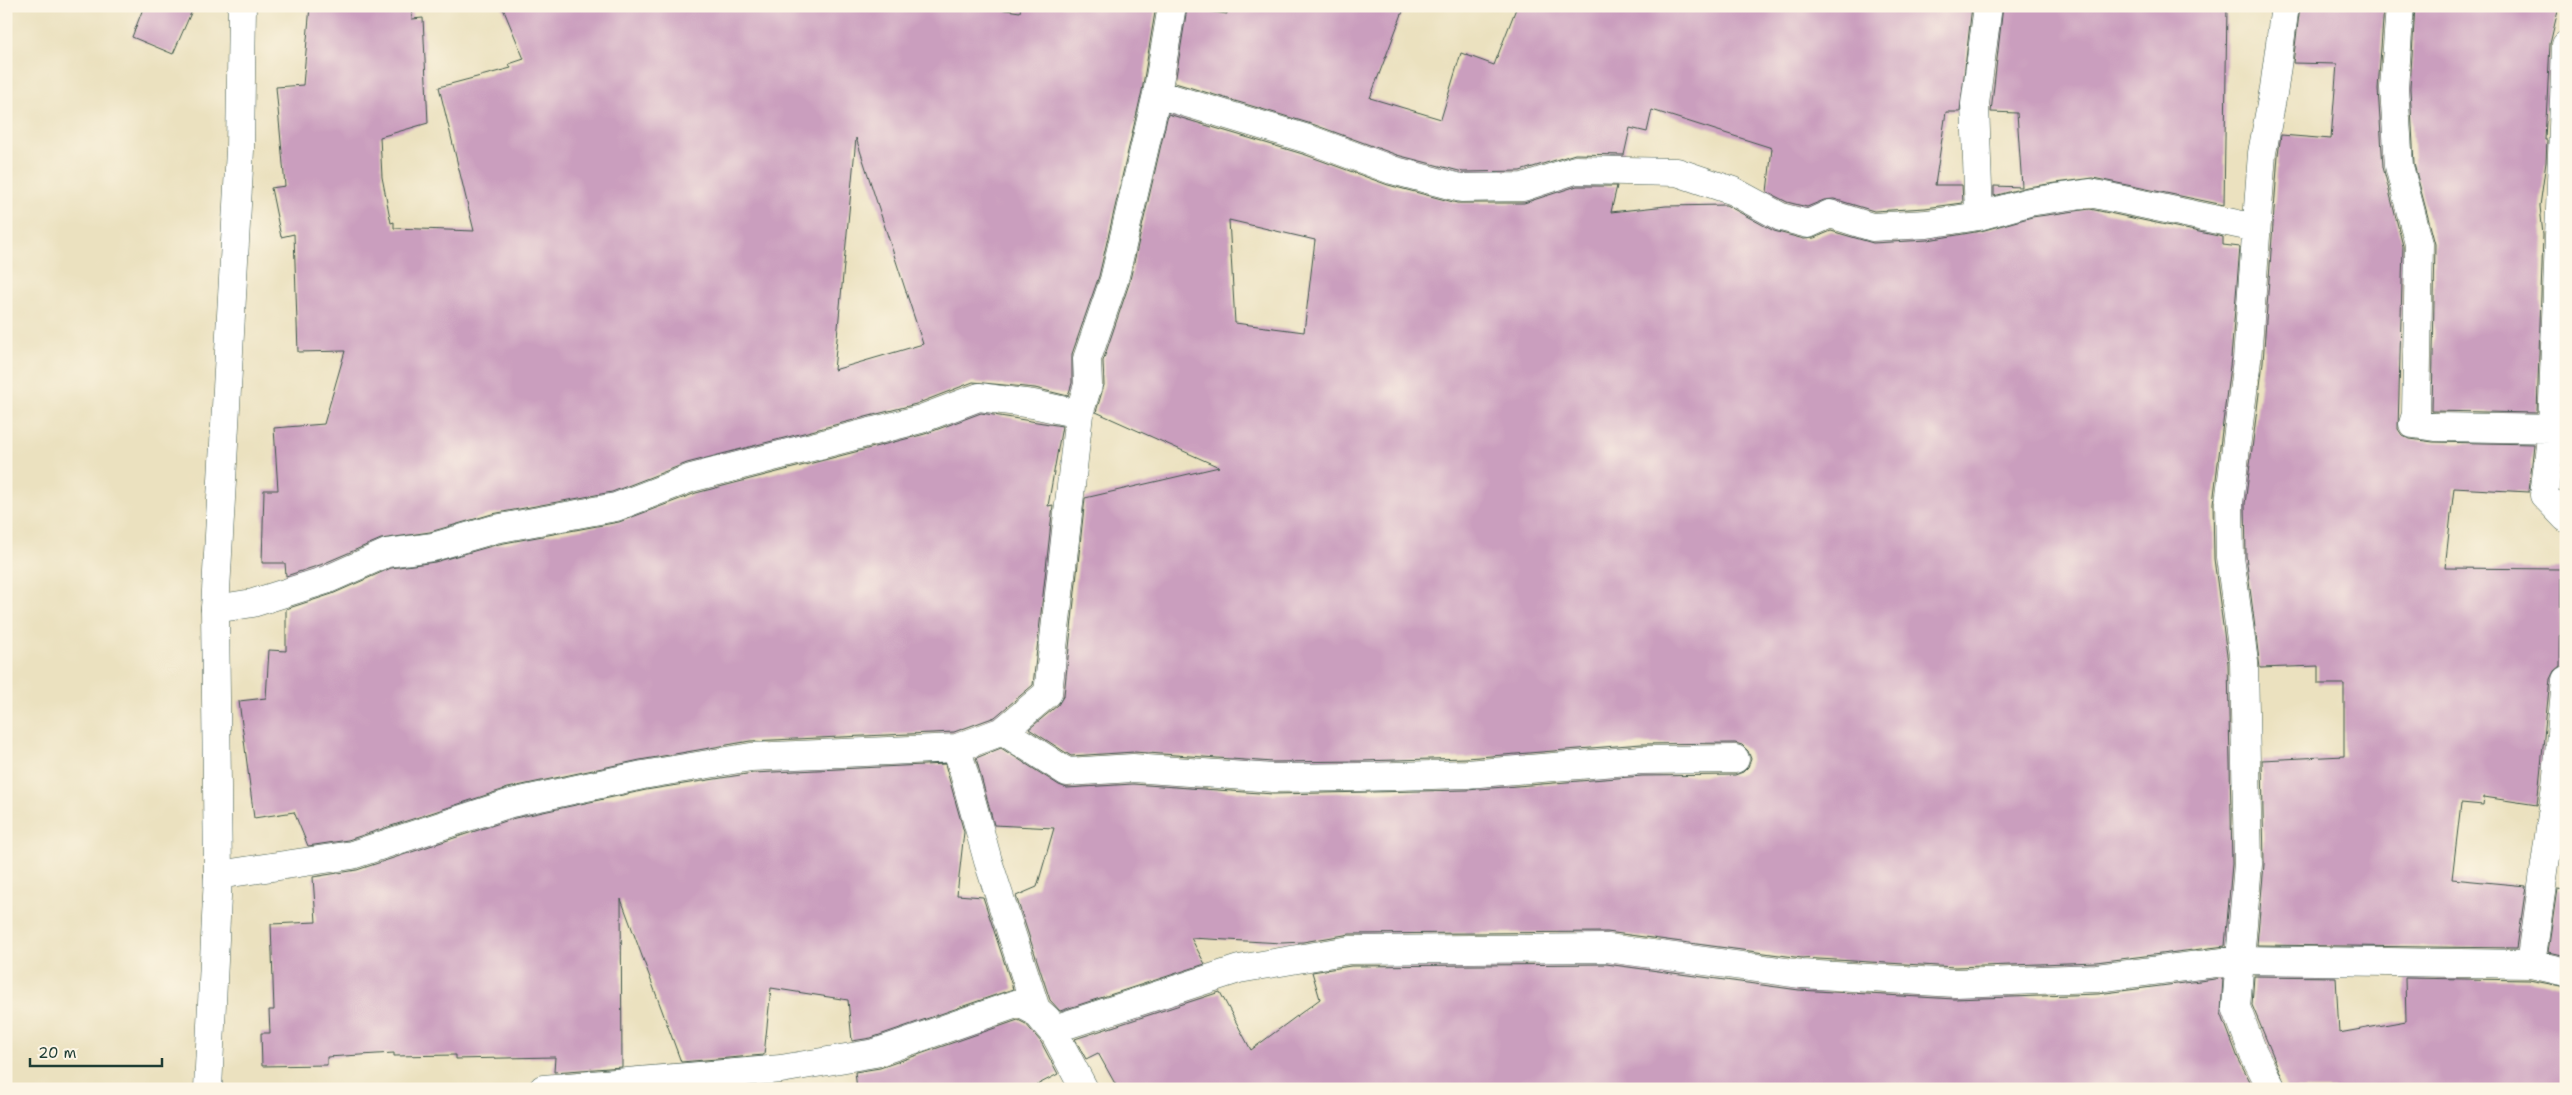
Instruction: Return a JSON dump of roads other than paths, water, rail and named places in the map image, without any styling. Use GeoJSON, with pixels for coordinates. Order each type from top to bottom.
{"type":"FeatureCollection","features":[{"type":"Feature","properties":{"kind":"street"},"geometry":{"type":"LineString","coordinates":[[208,1089],[218,875],[215,609],[240,150],[242,6]]}},
{"type":"Feature","properties":{"kind":"street"},"geometry":{"type":"LineString","coordinates":[[1979,216],[1975,104],[1988,6]]}},
{"type":"Feature","properties":{"kind":"street"},"geometry":{"type":"LineString","coordinates":[[2272,1089],[2254,1052],[2236,1007],[2248,864],[2244,662],[2230,557],[2229,503],[2247,360],[2262,153],[2274,88],[2285,6]]}},
{"type":"Feature","properties":{"kind":"street"},"geometry":{"type":"LineString","coordinates":[[2400,6],[2394,88],[2398,166],[2419,244],[2416,414],[2413,424],[2435,427],[2559,429]]}},
{"type":"Feature","properties":{"kind":"street"},"geometry":{"type":"LineString","coordinates":[[218,875],[352,856],[511,803],[643,775],[751,757],[957,748],[1003,731],[1048,693],[1079,414],[1088,385],[1086,359],[1114,280],[1157,94],[1171,7]]}},
{"type":"Feature","properties":{"kind":"street"},"geometry":{"type":"LineString","coordinates":[[2566,45],[2559,429],[2544,495],[2566,518]]}},
{"type":"Feature","properties":{"kind":"street"},"geometry":{"type":"LineString","coordinates":[[1157,94],[1311,140],[1392,170],[1461,188],[1523,187],[1575,170],[1677,172],[1733,190],[1781,217],[1808,224],[1830,214],[1872,227],[1927,224],[1979,216],[2029,202],[2090,193],[2256,228]]}},
{"type":"Feature","properties":{"kind":"street"},"geometry":{"type":"LineString","coordinates":[[215,609],[253,603],[316,583],[387,553],[433,547],[495,530],[616,507],[691,478],[921,419],[979,397],[1033,404],[1079,414]]}},
{"type":"Feature","properties":{"kind":"street"},"geometry":{"type":"LineString","coordinates":[[2531,964],[2556,786],[2566,680]]}},
{"type":"Feature","properties":{"kind":"street"},"geometry":{"type":"LineString","coordinates":[[1003,731],[1067,772],[1133,768],[1273,778],[1380,776],[1467,774],[1641,760],[1735,759]]}},
{"type":"Feature","properties":{"kind":"street"},"geometry":{"type":"LineString","coordinates":[[957,748],[988,861],[1036,1009],[1046,1019],[1084,1089]]}},
{"type":"Feature","properties":{"kind":"street"},"geometry":{"type":"LineString","coordinates":[[1051,1030],[1239,969],[1350,950],[1607,948],[1801,974],[1956,982],[2097,978],[2240,960],[2531,964],[2566,972]]}},
{"type":"Feature","properties":{"kind":"street"},"geometry":{"type":"LineString","coordinates":[[543,1089],[784,1079],[875,1053],[1019,1003],[1036,1012],[1051,1030]]}}]}
